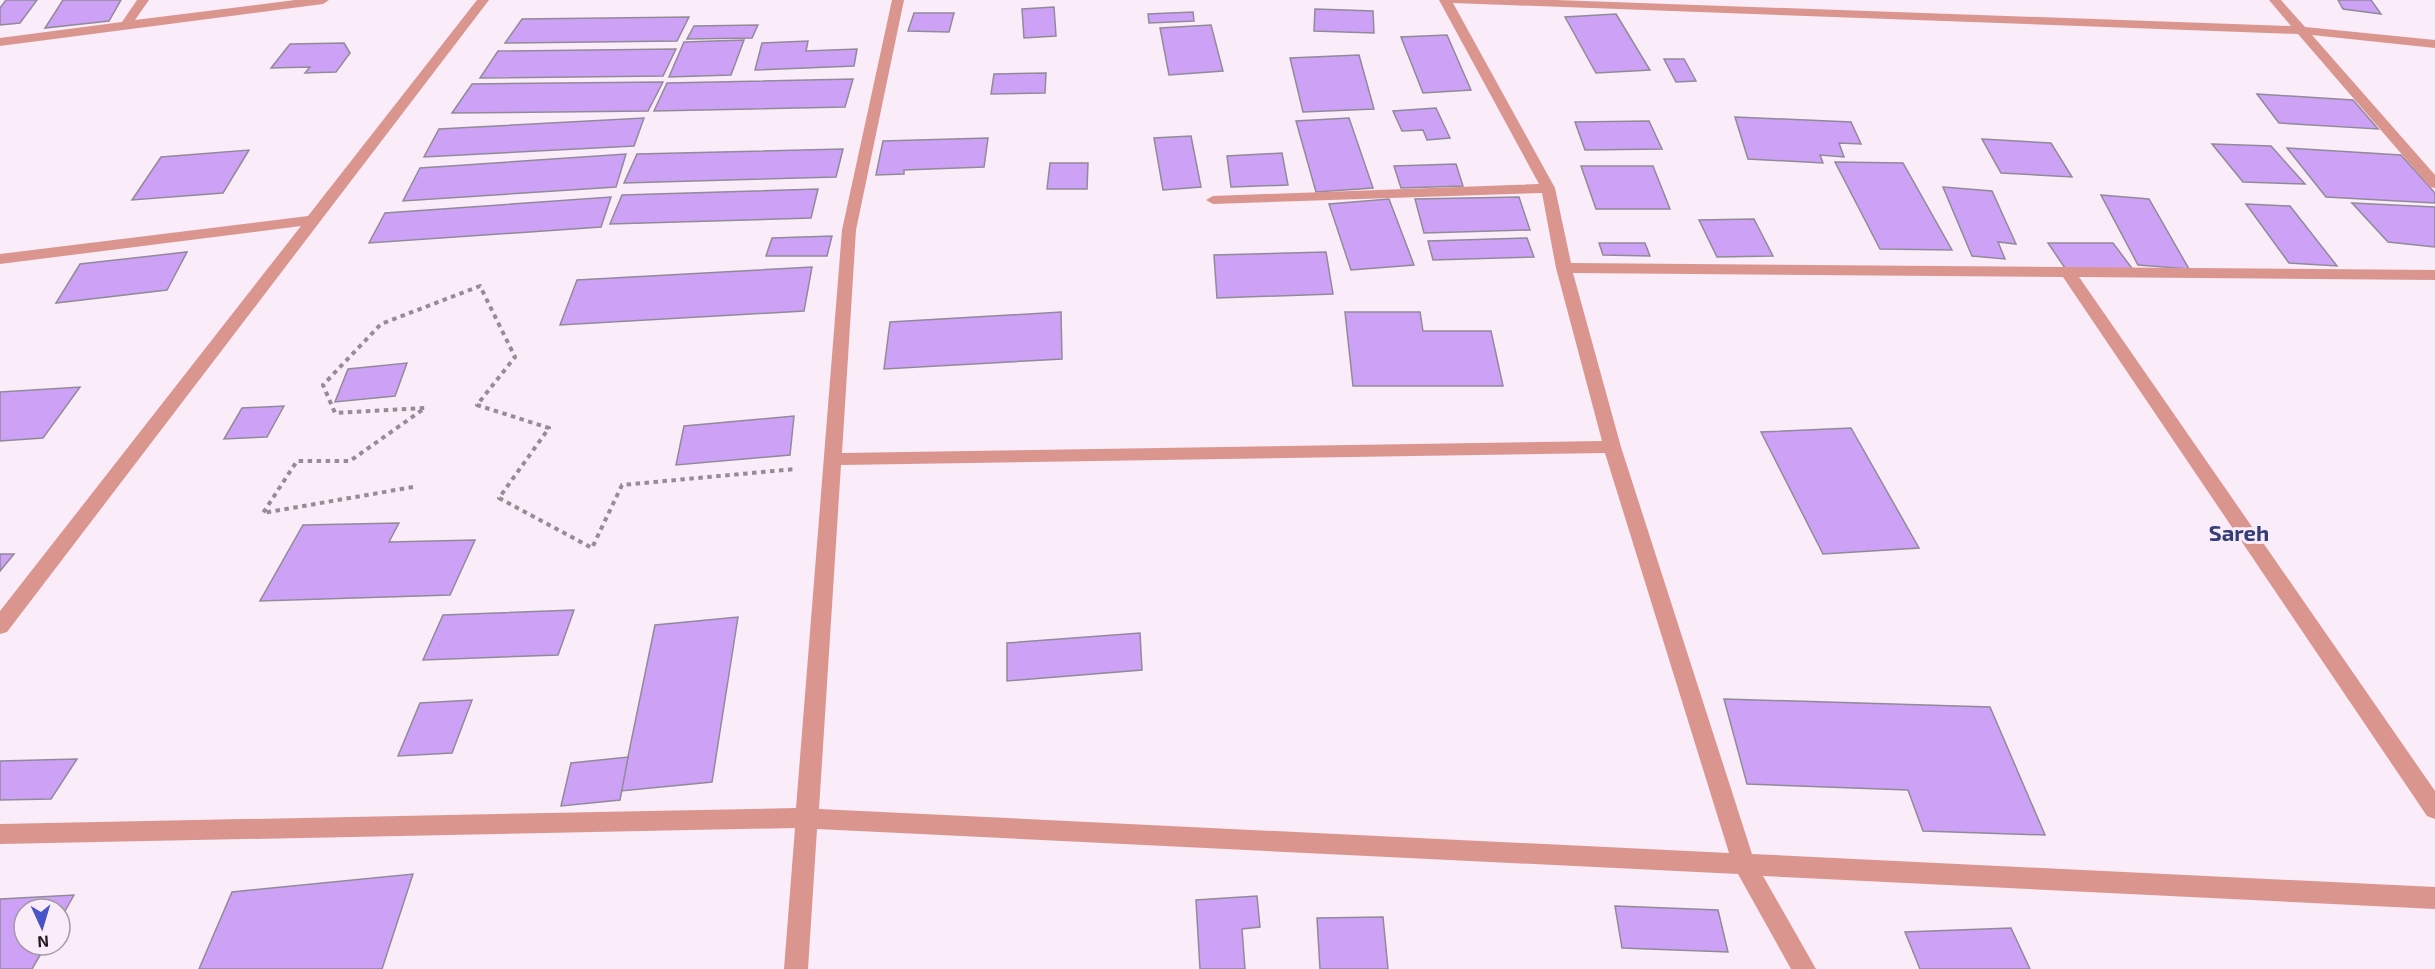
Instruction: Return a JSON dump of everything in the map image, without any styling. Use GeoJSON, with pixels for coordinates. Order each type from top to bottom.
{"type":"FeatureCollection","features":[{"type":"Feature","properties":{"kind":"street"},"geometry":{"type":"LineString","coordinates":[[127,23],[143,0]]}},
{"type":"Feature","properties":{"kind":"street"},"geometry":{"type":"LineString","coordinates":[[0,42],[127,23],[179,19],[323,0]]}},
{"type":"Feature","properties":{"kind":"street"},"geometry":{"type":"LineString","coordinates":[[0,626],[483,0]]}},
{"type":"Feature","properties":{"kind":"street"},"geometry":{"type":"LineString","coordinates":[[796,969],[849,230],[898,0]]}},
{"type":"Feature","properties":{"kind":"street"},"geometry":{"type":"LineString","coordinates":[[1445,0],[1548,188],[1564,268],[1612,447],[1744,864],[1804,969]]}},
{"type":"Feature","properties":{"kind":"street"},"geometry":{"type":"LineString","coordinates":[[1455,0],[2298,30],[2435,44]]}},
{"type":"Feature","properties":{"kind":"street"},"geometry":{"type":"LineString","coordinates":[[2275,0],[2298,30],[2435,184]]}},
{"type":"Feature","properties":{"kind":"street"},"geometry":{"type":"LineString","coordinates":[[1213,200],[1548,188]]}},
{"type":"Feature","properties":{"kind":"street"},"geometry":{"type":"LineString","coordinates":[[0,259],[313,220]]}},
{"type":"Feature","properties":{"kind":"street"},"geometry":{"type":"LineString","coordinates":[[1564,268],[2435,275]]}},
{"type":"Feature","properties":{"kind":"street"},"geometry":{"type":"LineString","coordinates":[[2067,271],[2435,809]]}},
{"type":"Feature","properties":{"kind":"street"},"geometry":{"type":"LineString","coordinates":[[833,459],[1612,447]]}},
{"type":"Feature","properties":{"kind":"street"},"geometry":{"type":"LineString","coordinates":[[0,834],[806,818],[2435,898]]}},
{"type":"Feature","properties":{"kind":"path"},"geometry":{"type":"LineString","coordinates":[[413,487],[263,513],[297,461],[350,461],[425,408],[335,414],[323,385],[381,324],[480,286],[515,357],[477,405],[549,428],[499,498],[592,548],[622,485],[786,471],[833,459]]}},
{"type":"Feature","properties":{"kind":"building"},"geometry":{"type":"Polygon","coordinates":[[[6,0],[37,0],[20,23],[0,25],[0,8],[6,0]]]}},
{"type":"Feature","properties":{"kind":"building"},"geometry":{"type":"Polygon","coordinates":[[[63,0],[121,0],[109,21],[45,28],[63,0]]]}},
{"type":"Feature","properties":{"kind":"building"},"geometry":{"type":"Polygon","coordinates":[[[2338,0],[2371,0],[2381,14],[2343,9],[2338,0]]]}},
{"type":"Feature","properties":{"kind":"building"},"geometry":{"type":"Polygon","coordinates":[[[1054,7],[1056,36],[1024,38],[1022,9],[1054,7]]]}},
{"type":"Feature","properties":{"kind":"building"},"geometry":{"type":"Polygon","coordinates":[[[1315,9],[1373,11],[1374,33],[1314,31],[1315,9]]]}},
{"type":"Feature","properties":{"kind":"building"},"geometry":{"type":"Polygon","coordinates":[[[1193,12],[1194,21],[1149,23],[1148,14],[1193,12]]]}},
{"type":"Feature","properties":{"kind":"building"},"geometry":{"type":"Polygon","coordinates":[[[914,13],[954,13],[949,32],[908,31],[914,13]]]}},
{"type":"Feature","properties":{"kind":"building"},"geometry":{"type":"Polygon","coordinates":[[[1616,14],[1650,70],[1596,73],[1565,17],[1616,14]]]}},
{"type":"Feature","properties":{"kind":"building"},"geometry":{"type":"Polygon","coordinates":[[[689,17],[677,41],[505,43],[522,19],[689,17]]]}},
{"type":"Feature","properties":{"kind":"building"},"geometry":{"type":"Polygon","coordinates":[[[758,25],[752,38],[687,39],[694,26],[758,25]]]}},
{"type":"Feature","properties":{"kind":"building"},"geometry":{"type":"Polygon","coordinates":[[[1211,25],[1223,71],[1169,75],[1160,28],[1211,25]]]}},
{"type":"Feature","properties":{"kind":"building"},"geometry":{"type":"Polygon","coordinates":[[[1447,35],[1471,90],[1423,93],[1401,37],[1447,35]]]}},
{"type":"Feature","properties":{"kind":"building"},"geometry":{"type":"Polygon","coordinates":[[[744,40],[731,75],[669,77],[684,42],[744,40]]]}},
{"type":"Feature","properties":{"kind":"building"},"geometry":{"type":"Polygon","coordinates":[[[808,41],[806,51],[857,49],[854,66],[755,70],[762,43],[808,41]]]}},
{"type":"Feature","properties":{"kind":"building"},"geometry":{"type":"Polygon","coordinates":[[[344,43],[350,53],[336,72],[305,73],[310,67],[271,68],[290,44],[344,43]]]}},
{"type":"Feature","properties":{"kind":"building"},"geometry":{"type":"Polygon","coordinates":[[[676,49],[663,76],[480,78],[498,51],[676,49]]]}},
{"type":"Feature","properties":{"kind":"building"},"geometry":{"type":"Polygon","coordinates":[[[1359,55],[1374,109],[1303,112],[1290,58],[1359,55]]]}},
{"type":"Feature","properties":{"kind":"building"},"geometry":{"type":"Polygon","coordinates":[[[1664,59],[1684,59],[1696,81],[1676,82],[1664,59]]]}},
{"type":"Feature","properties":{"kind":"building"},"geometry":{"type":"Polygon","coordinates":[[[1046,73],[1045,93],[991,94],[994,74],[1046,73]]]}},
{"type":"Feature","properties":{"kind":"building"},"geometry":{"type":"Polygon","coordinates":[[[853,79],[845,107],[654,111],[667,83],[853,79]]]}},
{"type":"Feature","properties":{"kind":"building"},"geometry":{"type":"Polygon","coordinates":[[[663,82],[648,111],[452,113],[472,84],[663,82]]]}},
{"type":"Feature","properties":{"kind":"building"},"geometry":{"type":"Polygon","coordinates":[[[2257,94],[2353,100],[2378,129],[2279,123],[2257,94]]]}},
{"type":"Feature","properties":{"kind":"building"},"geometry":{"type":"Polygon","coordinates":[[[1436,108],[1450,138],[1427,140],[1423,130],[1402,131],[1393,111],[1436,108]]]}},
{"type":"Feature","properties":{"kind":"building"},"geometry":{"type":"Polygon","coordinates":[[[1735,117],[1851,122],[1861,144],[1839,143],[1844,157],[1820,155],[1823,163],[1748,159],[1735,117]]]}},
{"type":"Feature","properties":{"kind":"building"},"geometry":{"type":"Polygon","coordinates":[[[644,118],[634,146],[424,157],[439,129],[644,118]]]}},
{"type":"Feature","properties":{"kind":"building"},"geometry":{"type":"Polygon","coordinates":[[[1349,118],[1373,188],[1316,192],[1296,121],[1349,118]]]}},
{"type":"Feature","properties":{"kind":"building"},"geometry":{"type":"Polygon","coordinates":[[[1649,121],[1662,149],[1585,150],[1575,122],[1649,121]]]}},
{"type":"Feature","properties":{"kind":"building"},"geometry":{"type":"Polygon","coordinates":[[[1191,136],[1201,187],[1163,190],[1154,138],[1191,136]]]}},
{"type":"Feature","properties":{"kind":"building"},"geometry":{"type":"Polygon","coordinates":[[[988,138],[984,167],[904,170],[904,174],[876,175],[883,141],[988,138]]]}},
{"type":"Feature","properties":{"kind":"building"},"geometry":{"type":"Polygon","coordinates":[[[1982,139],[2051,143],[2072,177],[2001,173],[1982,139]]]}},
{"type":"Feature","properties":{"kind":"building"},"geometry":{"type":"Polygon","coordinates":[[[2212,144],[2271,146],[2305,184],[2243,182],[2212,144]]]}},
{"type":"Feature","properties":{"kind":"building"},"geometry":{"type":"Polygon","coordinates":[[[2287,148],[2401,155],[2435,193],[2435,203],[2326,197],[2287,148]]]}},
{"type":"Feature","properties":{"kind":"building"},"geometry":{"type":"Polygon","coordinates":[[[843,149],[836,177],[624,183],[637,154],[843,149]]]}},
{"type":"Feature","properties":{"kind":"building"},"geometry":{"type":"Polygon","coordinates":[[[249,150],[223,193],[132,200],[161,157],[249,150]]]}},
{"type":"Feature","properties":{"kind":"building"},"geometry":{"type":"Polygon","coordinates":[[[1282,153],[1288,185],[1231,187],[1227,156],[1282,153]]]}},
{"type":"Feature","properties":{"kind":"building"},"geometry":{"type":"Polygon","coordinates":[[[626,154],[616,187],[403,201],[420,168],[626,154]]]}},
{"type":"Feature","properties":{"kind":"building"},"geometry":{"type":"Polygon","coordinates":[[[1835,162],[1903,163],[1952,250],[1880,249],[1835,162]]]}},
{"type":"Feature","properties":{"kind":"building"},"geometry":{"type":"Polygon","coordinates":[[[1050,163],[1088,163],[1087,189],[1047,189],[1050,163]]]}},
{"type":"Feature","properties":{"kind":"building"},"geometry":{"type":"Polygon","coordinates":[[[1456,164],[1463,186],[1401,188],[1394,166],[1456,164]]]}},
{"type":"Feature","properties":{"kind":"building"},"geometry":{"type":"Polygon","coordinates":[[[1581,166],[1653,166],[1670,209],[1596,209],[1581,166]]]}},
{"type":"Feature","properties":{"kind":"building"},"geometry":{"type":"Polygon","coordinates":[[[1943,187],[1992,191],[2016,244],[1998,242],[2005,259],[1972,256],[1943,187]]]}},
{"type":"Feature","properties":{"kind":"building"},"geometry":{"type":"Polygon","coordinates":[[[818,189],[811,218],[610,224],[622,195],[818,189]]]}},
{"type":"Feature","properties":{"kind":"building"},"geometry":{"type":"Polygon","coordinates":[[[2101,195],[2149,199],[2189,269],[2138,265],[2101,195]]]}},
{"type":"Feature","properties":{"kind":"building"},"geometry":{"type":"Polygon","coordinates":[[[611,197],[601,227],[369,243],[385,213],[611,197]]]}},
{"type":"Feature","properties":{"kind":"building"},"geometry":{"type":"Polygon","coordinates":[[[1519,197],[1530,230],[1424,233],[1415,199],[1519,197]]]}},
{"type":"Feature","properties":{"kind":"building"},"geometry":{"type":"Polygon","coordinates":[[[1389,199],[1414,265],[1351,270],[1329,204],[1389,199]]]}},
{"type":"Feature","properties":{"kind":"building"},"geometry":{"type":"Polygon","coordinates":[[[2352,203],[2435,207],[2435,247],[2388,242],[2352,203]]]}},
{"type":"Feature","properties":{"kind":"building"},"geometry":{"type":"Polygon","coordinates":[[[2246,204],[2290,206],[2337,266],[2289,263],[2246,204]]]}},
{"type":"Feature","properties":{"kind":"building"},"geometry":{"type":"Polygon","coordinates":[[[1754,219],[1773,256],[1717,257],[1699,220],[1754,219]]]}},
{"type":"Feature","properties":{"kind":"building"},"geometry":{"type":"Polygon","coordinates":[[[832,236],[827,256],[766,256],[772,238],[832,236]]]}},
{"type":"Feature","properties":{"kind":"building"},"geometry":{"type":"Polygon","coordinates":[[[1527,238],[1534,257],[1433,260],[1428,241],[1527,238]]]}},
{"type":"Feature","properties":{"kind":"building"},"geometry":{"type":"Polygon","coordinates":[[[1599,243],[1645,243],[1650,256],[1603,255],[1599,243]]]}},
{"type":"Feature","properties":{"kind":"building"},"geometry":{"type":"Polygon","coordinates":[[[2048,243],[2113,243],[2134,271],[2067,271],[2048,243]]]}},
{"type":"Feature","properties":{"kind":"building"},"geometry":{"type":"Polygon","coordinates":[[[187,252],[167,290],[56,303],[80,264],[187,252]]]}},
{"type":"Feature","properties":{"kind":"building"},"geometry":{"type":"Polygon","coordinates":[[[1326,252],[1333,294],[1217,298],[1214,255],[1326,252]]]}},
{"type":"Feature","properties":{"kind":"building"},"geometry":{"type":"Polygon","coordinates":[[[812,267],[804,311],[560,325],[577,280],[812,267]]]}},
{"type":"Feature","properties":{"kind":"building"},"geometry":{"type":"Polygon","coordinates":[[[1061,312],[1062,359],[884,369],[890,322],[1061,312]]]}},
{"type":"Feature","properties":{"kind":"building"},"geometry":{"type":"Polygon","coordinates":[[[1345,312],[1420,312],[1423,331],[1491,331],[1503,386],[1353,386],[1345,312]]]}},
{"type":"Feature","properties":{"kind":"building"},"geometry":{"type":"Polygon","coordinates":[[[407,363],[395,396],[335,402],[348,369],[407,363]]]}},
{"type":"Feature","properties":{"kind":"building"},"geometry":{"type":"Polygon","coordinates":[[[80,387],[43,438],[0,441],[0,392],[80,387]]]}},
{"type":"Feature","properties":{"kind":"building"},"geometry":{"type":"Polygon","coordinates":[[[284,406],[267,437],[224,439],[242,408],[284,406]]]}},
{"type":"Feature","properties":{"kind":"building"},"geometry":{"type":"Polygon","coordinates":[[[794,416],[790,455],[676,465],[684,426],[794,416]]]}},
{"type":"Feature","properties":{"kind":"building"},"geometry":{"type":"Polygon","coordinates":[[[1851,428],[1919,548],[1823,554],[1761,432],[1851,428]]]}},
{"type":"Feature","properties":{"kind":"building"},"geometry":{"type":"Polygon","coordinates":[[[399,523],[389,542],[475,540],[450,595],[260,601],[303,525],[399,523]]]}},
{"type":"Feature","properties":{"kind":"building"},"geometry":{"type":"Polygon","coordinates":[[[0,554],[14,554],[0,571],[0,554]]]}},
{"type":"Feature","properties":{"kind":"building"},"geometry":{"type":"Polygon","coordinates":[[[574,610],[558,655],[423,660],[443,615],[574,610]]]}},
{"type":"Feature","properties":{"kind":"building"},"geometry":{"type":"Polygon","coordinates":[[[738,617],[712,782],[621,791],[655,625],[738,617]]]}},
{"type":"Feature","properties":{"kind":"building"},"geometry":{"type":"Polygon","coordinates":[[[1140,633],[1142,670],[1007,681],[1007,643],[1140,633]]]}},
{"type":"Feature","properties":{"kind":"building"},"geometry":{"type":"Polygon","coordinates":[[[1724,699],[1990,707],[2045,835],[1923,831],[1908,790],[1747,784],[1724,699]]]}},
{"type":"Feature","properties":{"kind":"building"},"geometry":{"type":"Polygon","coordinates":[[[472,700],[452,753],[398,756],[420,703],[472,700]]]}},
{"type":"Feature","properties":{"kind":"building"},"geometry":{"type":"Polygon","coordinates":[[[628,757],[620,800],[561,806],[571,763],[628,757]]]}},
{"type":"Feature","properties":{"kind":"building"},"geometry":{"type":"Polygon","coordinates":[[[77,759],[51,799],[0,800],[0,761],[77,759]]]}},
{"type":"Feature","properties":{"kind":"building"},"geometry":{"type":"Polygon","coordinates":[[[413,874],[382,969],[199,969],[232,892],[413,874]]]}},
{"type":"Feature","properties":{"kind":"building"},"geometry":{"type":"Polygon","coordinates":[[[74,895],[72,899],[37,897],[74,895]]]}},
{"type":"Feature","properties":{"kind":"building"},"geometry":{"type":"Polygon","coordinates":[[[1257,896],[1260,927],[1242,929],[1245,969],[1200,969],[1196,900],[1257,896]]]}},
{"type":"Feature","properties":{"kind":"building"},"geometry":{"type":"Polygon","coordinates":[[[12,898],[12,957],[39,957],[32,969],[0,969],[0,899],[12,898]]]}},
{"type":"Feature","properties":{"kind":"building"},"geometry":{"type":"Polygon","coordinates":[[[1615,906],[1718,910],[1728,952],[1622,948],[1615,906]]]}},
{"type":"Feature","properties":{"kind":"building"},"geometry":{"type":"Polygon","coordinates":[[[1383,917],[1388,969],[1320,969],[1317,918],[1383,917]]]}},
{"type":"Feature","properties":{"kind":"building"},"geometry":{"type":"Polygon","coordinates":[[[2011,928],[2030,969],[1920,969],[1905,932],[2011,928]]]}},
{"type":"Feature","properties":{"kind":"district","name":"Sareh"},"geometry":{"type":"Point","coordinates":[2239,533]}}]}
